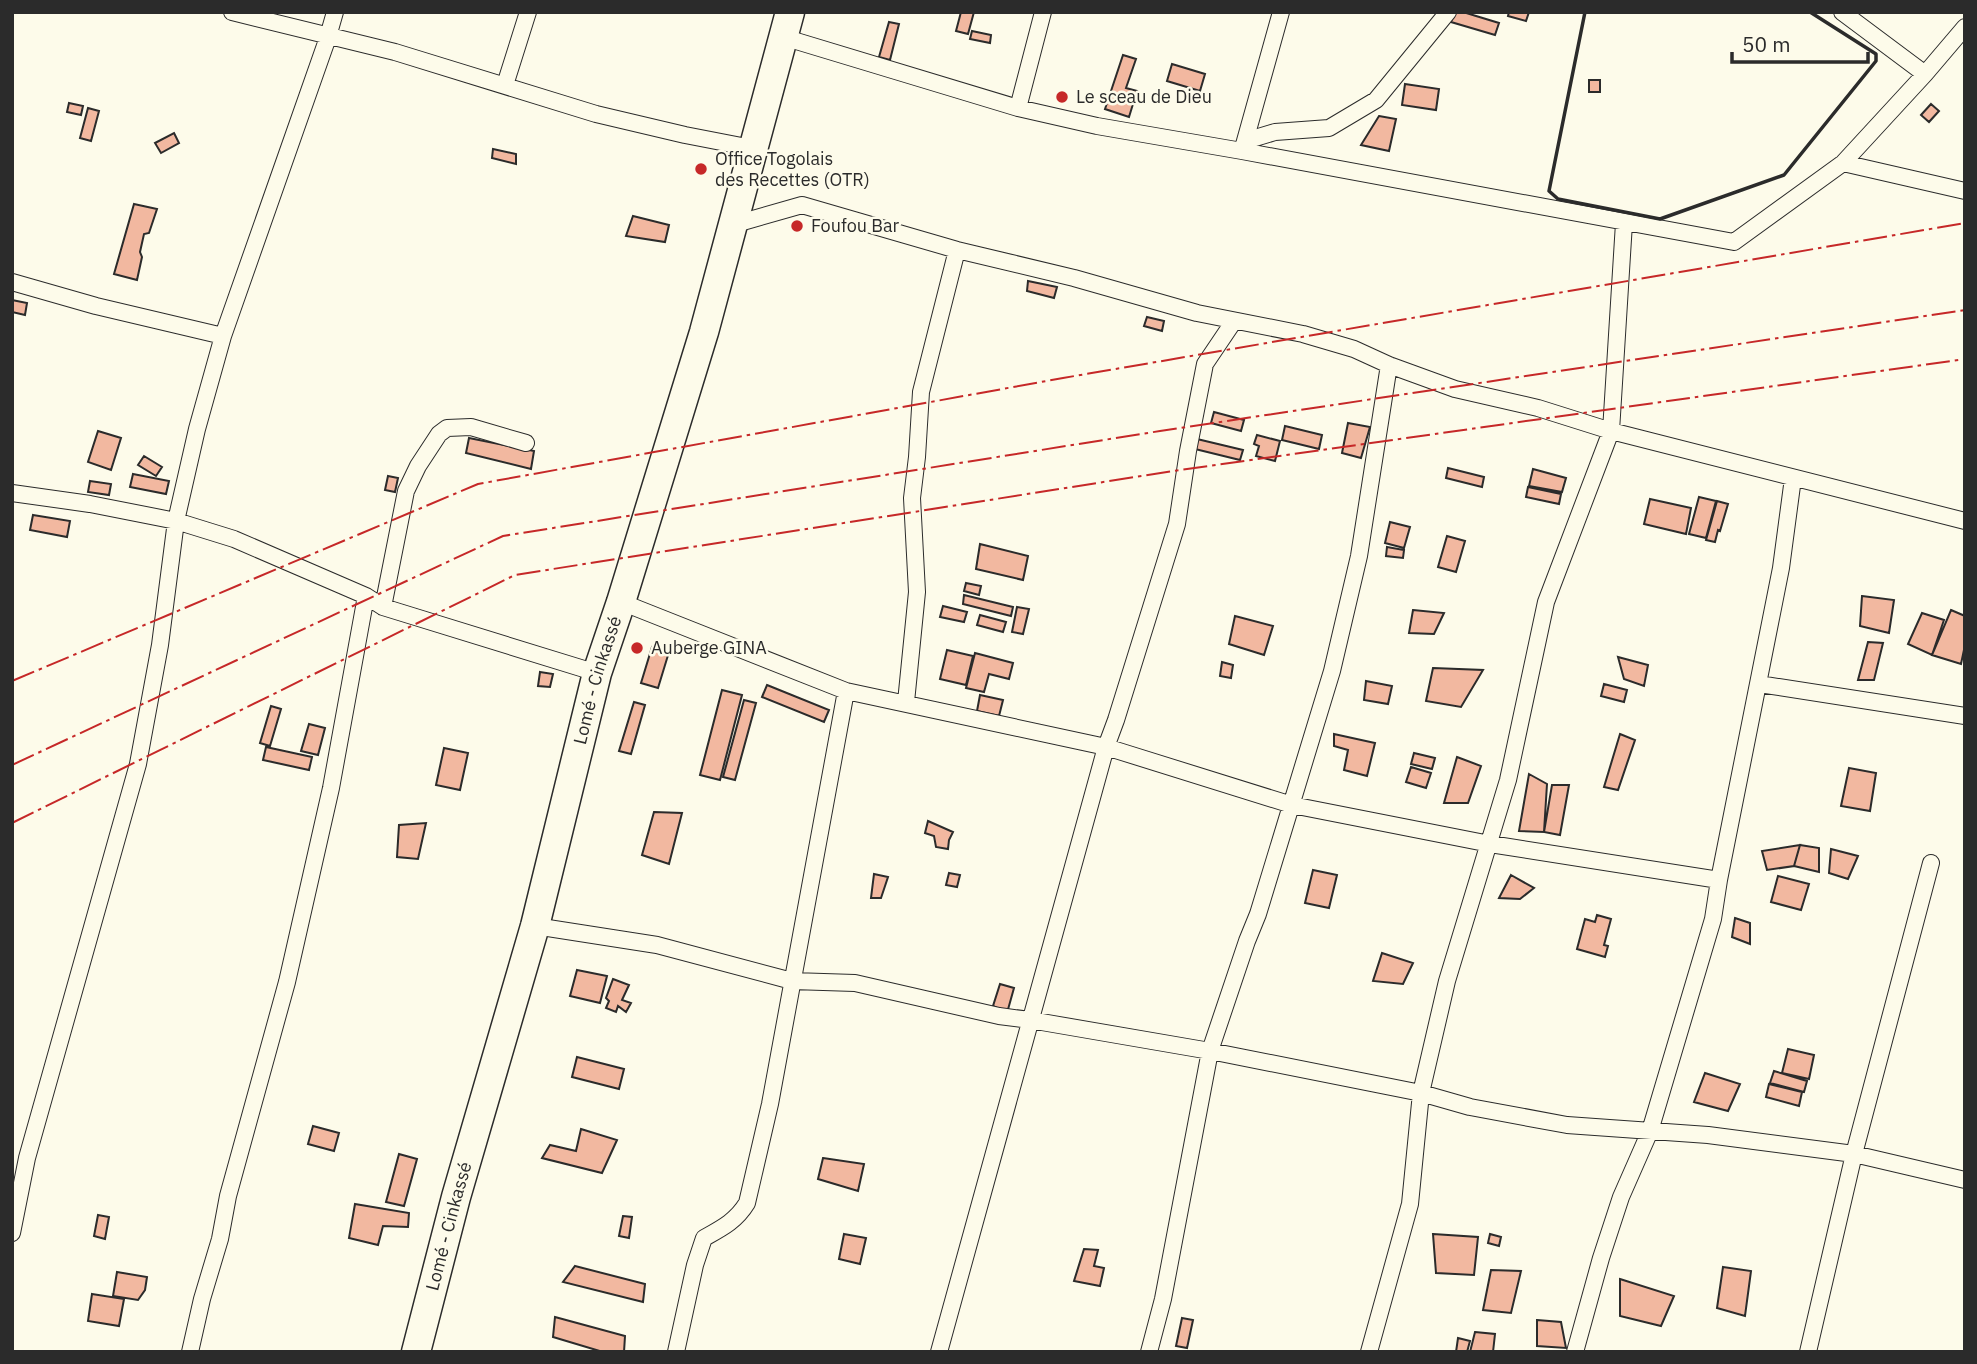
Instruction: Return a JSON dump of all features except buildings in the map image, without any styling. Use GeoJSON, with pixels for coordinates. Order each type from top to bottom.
{"type":"FeatureCollection","features":[{"type":"Feature","properties":{"kind":"highway","name":"Lomé - Cinkassé"},"geometry":{"type":"LineString","coordinates":[[416,1352],[456,1197],[535,926],[597,673],[704,332],[786,25]]}},
{"type":"Feature","properties":{"kind":"street"},"geometry":{"type":"LineString","coordinates":[[232,12],[395,52],[596,114],[752,148]]}},
{"type":"Feature","properties":{"kind":"street"},"geometry":{"type":"LineString","coordinates":[[12,1233],[27,1158],[138,764],[160,645],[176,521],[197,429],[223,336],[335,12]]}},
{"type":"Feature","properties":{"kind":"street"},"geometry":{"type":"LineString","coordinates":[[505,85],[528,12]]}},
{"type":"Feature","properties":{"kind":"street"},"geometry":{"type":"LineString","coordinates":[[1018,108],[1043,12]]}},
{"type":"Feature","properties":{"kind":"street"},"geometry":{"type":"LineString","coordinates":[[1244,146],[1281,12]]}},
{"type":"Feature","properties":{"kind":"street"},"geometry":{"type":"LineString","coordinates":[[1244,146],[1275,132],[1329,128],[1376,100],[1448,12]]}},
{"type":"Feature","properties":{"kind":"street"},"geometry":{"type":"LineString","coordinates":[[1842,12],[1925,74]]}},
{"type":"Feature","properties":{"kind":"street"},"geometry":{"type":"LineString","coordinates":[[786,25],[1018,108],[1097,126],[1244,146],[1624,223],[1734,242],[1843,163],[1965,26]]}},
{"type":"Feature","properties":{"kind":"street"},"geometry":{"type":"LineString","coordinates":[[1843,163],[1965,191]]}},
{"type":"Feature","properties":{"kind":"street"},"geometry":{"type":"LineString","coordinates":[[732,225],[802,205],[957,250],[1234,321],[1303,334],[1354,349],[1455,389],[1538,408],[1611,430],[1965,521]]}},
{"type":"Feature","properties":{"kind":"street"},"geometry":{"type":"LineString","coordinates":[[1369,1352],[1410,1204],[1421,1093],[1447,981],[1507,780],[1546,602],[1611,430],[1624,223]]}},
{"type":"Feature","properties":{"kind":"street"},"geometry":{"type":"LineString","coordinates":[[906,702],[917,592],[912,498],[921,392],[957,250]]}},
{"type":"Feature","properties":{"kind":"street"},"geometry":{"type":"LineString","coordinates":[[12,282],[96,306],[223,336]]}},
{"type":"Feature","properties":{"kind":"street"},"geometry":{"type":"LineString","coordinates":[[939,1352],[1106,747],[1177,524],[1205,363],[1234,321]]}},
{"type":"Feature","properties":{"kind":"street"},"geometry":{"type":"LineString","coordinates":[[1149,1352],[1163,1300],[1210,1051],[1258,914],[1332,671],[1359,556],[1389,365]]}},
{"type":"Feature","properties":{"kind":"street"},"geometry":{"type":"LineString","coordinates":[[383,607],[406,491],[418,466],[439,435],[447,428],[471,427],[526,443]]}},
{"type":"Feature","properties":{"kind":"street"},"geometry":{"type":"LineString","coordinates":[[1575,1352],[1621,1197],[1650,1131],[1713,919],[1781,568],[1793,478]]}},
{"type":"Feature","properties":{"kind":"street"},"geometry":{"type":"LineString","coordinates":[[12,493],[90,504],[176,521],[234,539],[366,596],[383,607],[597,673]]}},
{"type":"Feature","properties":{"kind":"street"},"geometry":{"type":"LineString","coordinates":[[190,1352],[220,1239],[228,1196],[287,982],[331,788],[366,596]]}},
{"type":"Feature","properties":{"kind":"street"},"geometry":{"type":"LineString","coordinates":[[621,602],[846,691],[1106,747],[1292,805],[1490,844],[1719,880]]}},
{"type":"Feature","properties":{"kind":"street"},"geometry":{"type":"LineString","coordinates":[[1759,684],[1965,716]]}},
{"type":"Feature","properties":{"kind":"street"},"geometry":{"type":"LineString","coordinates":[[676,1352],[695,1265],[704,1238],[739,1216],[747,1203],[770,1104],[846,691]]}},
{"type":"Feature","properties":{"kind":"street"},"geometry":{"type":"LineString","coordinates":[[1808,1352],[1854,1154],[1931,863]]}},
{"type":"Feature","properties":{"kind":"street"},"geometry":{"type":"LineString","coordinates":[[535,926],[657,945],[792,981],[855,983],[999,1016],[1210,1051],[1567,1125],[1748,1140],[1854,1154],[1965,1180]]}},
{"type":"Feature","properties":{"kind":"wall"},"geometry":{"type":"LineString","coordinates":[[1585,12],[1549,191],[1558,199],[1660,219],[1784,175],[1876,61],[1876,54],[1810,12]]}},
{"type":"Feature","properties":{"kind":"power"},"geometry":{"type":"LineString","coordinates":[[12,681],[478,484],[1063,378],[1965,223]]}},
{"type":"Feature","properties":{"kind":"power"},"geometry":{"type":"LineString","coordinates":[[12,765],[503,536],[1160,431],[1965,310]]}},
{"type":"Feature","properties":{"kind":"power"},"geometry":{"type":"LineString","coordinates":[[12,823],[515,575],[1173,471],[1965,359]]}},
{"type":"Feature","properties":{"kind":"place","name":"Le sceau de Dieu"},"geometry":{"type":"Point","coordinates":[1062,97]}},
{"type":"Feature","properties":{"kind":"place","name":"Office Togolais des Recettes (OTR)"},"geometry":{"type":"Point","coordinates":[701,169]}},
{"type":"Feature","properties":{"kind":"place","name":"Foufou Bar"},"geometry":{"type":"Point","coordinates":[797,226]}},
{"type":"Feature","properties":{"kind":"place","name":"Auberge GINA"},"geometry":{"type":"Point","coordinates":[637,648]}}]}
